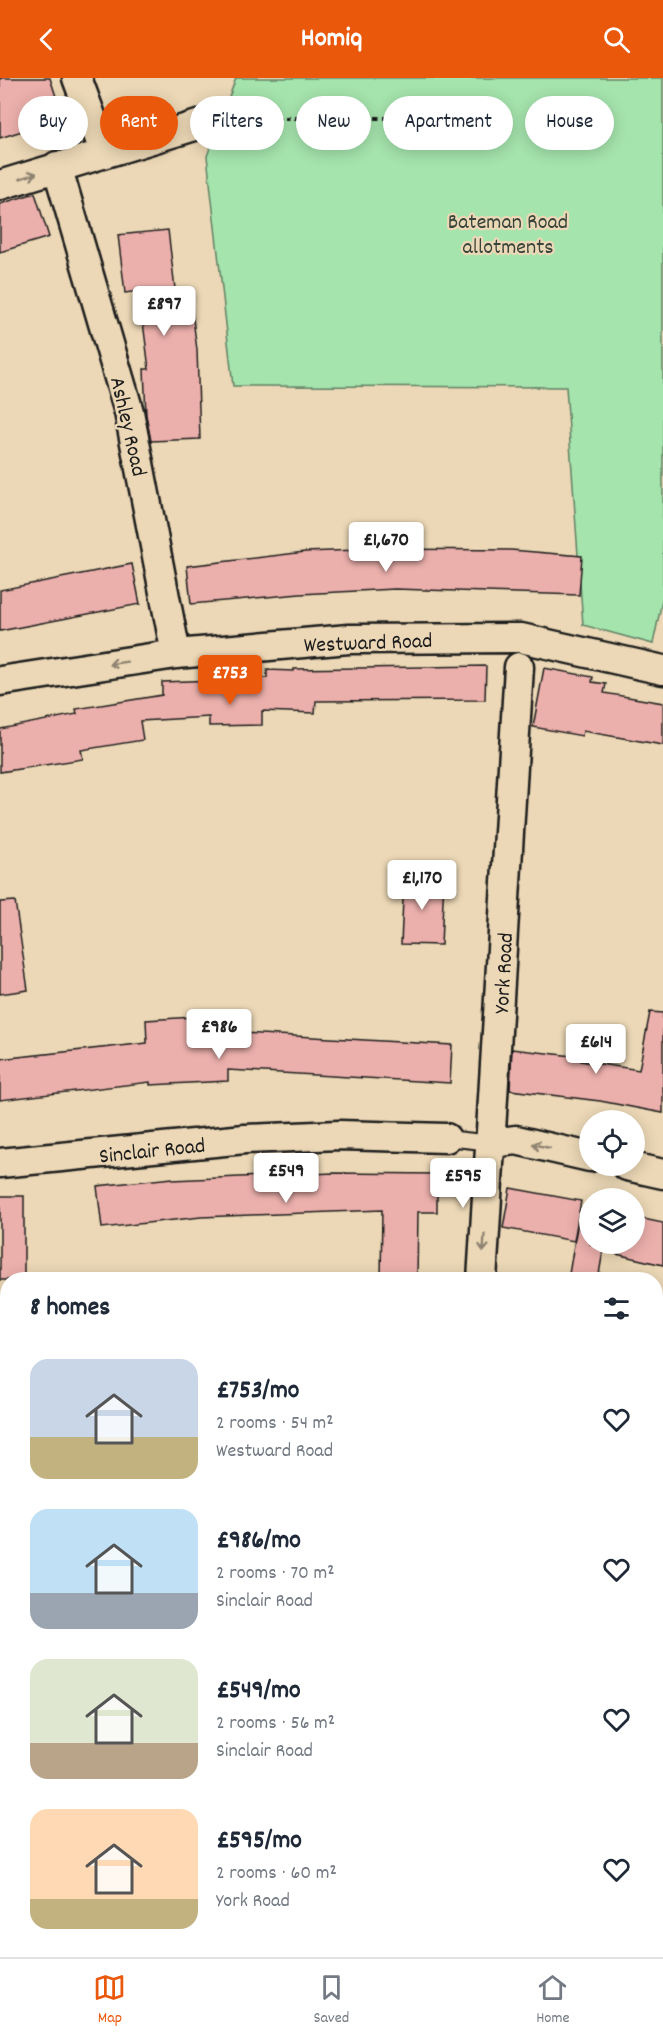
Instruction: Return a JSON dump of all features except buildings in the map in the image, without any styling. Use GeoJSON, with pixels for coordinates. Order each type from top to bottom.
{"type":"FeatureCollection","features":[{"type":"Feature","properties":{"kind":"street"},"geometry":{"type":"LineString","coordinates":[[77,78],[104,151]]}},
{"type":"Feature","properties":{"kind":"street"},"geometry":{"type":"LineString","coordinates":[[0,185],[104,151],[190,127]]}},
{"type":"Feature","properties":{"kind":"street","name":"Ashley Road"},"geometry":{"type":"LineString","coordinates":[[57,166],[129,412],[176,654]]}},
{"type":"Feature","properties":{"kind":"street","name":"Westward Road"},"geometry":{"type":"LineString","coordinates":[[0,681],[176,654],[349,639],[521,638],[663,670]]}},
{"type":"Feature","properties":{"kind":"street","name":"York Road"},"geometry":{"type":"LineString","coordinates":[[483,1272],[519,667]]}},
{"type":"Feature","properties":{"kind":"street","name":"Sinclair Road"},"geometry":{"type":"LineString","coordinates":[[0,1163],[245,1139],[339,1135],[446,1138]]}},
{"type":"Feature","properties":{"kind":"street","name":"Sinclair Road"},"geometry":{"type":"LineString","coordinates":[[492,1143],[516,1140],[579,1154]]}},
{"type":"Feature","properties":{"kind":"street"},"geometry":{"type":"LineString","coordinates":[[645,1170],[663,1174]]}},
{"type":"Feature","properties":{"kind":"lane","name":"Sinclair Road"},"geometry":{"type":"LineString","coordinates":[[446,1138],[492,1143]]}},
{"type":"Feature","properties":{"kind":"path"},"geometry":{"type":"LineString","coordinates":[[284,118],[383,118]]}},
{"type":"Feature","properties":{"kind":"green space","name":"Bateman Road allotments"},"geometry":{"type":"Polygon","coordinates":[[[236,78],[663,78],[663,596],[653,644],[583,625],[566,387],[233,386],[207,156],[209,150],[284,150],[284,96],[229,96],[236,78]]]}}]}
